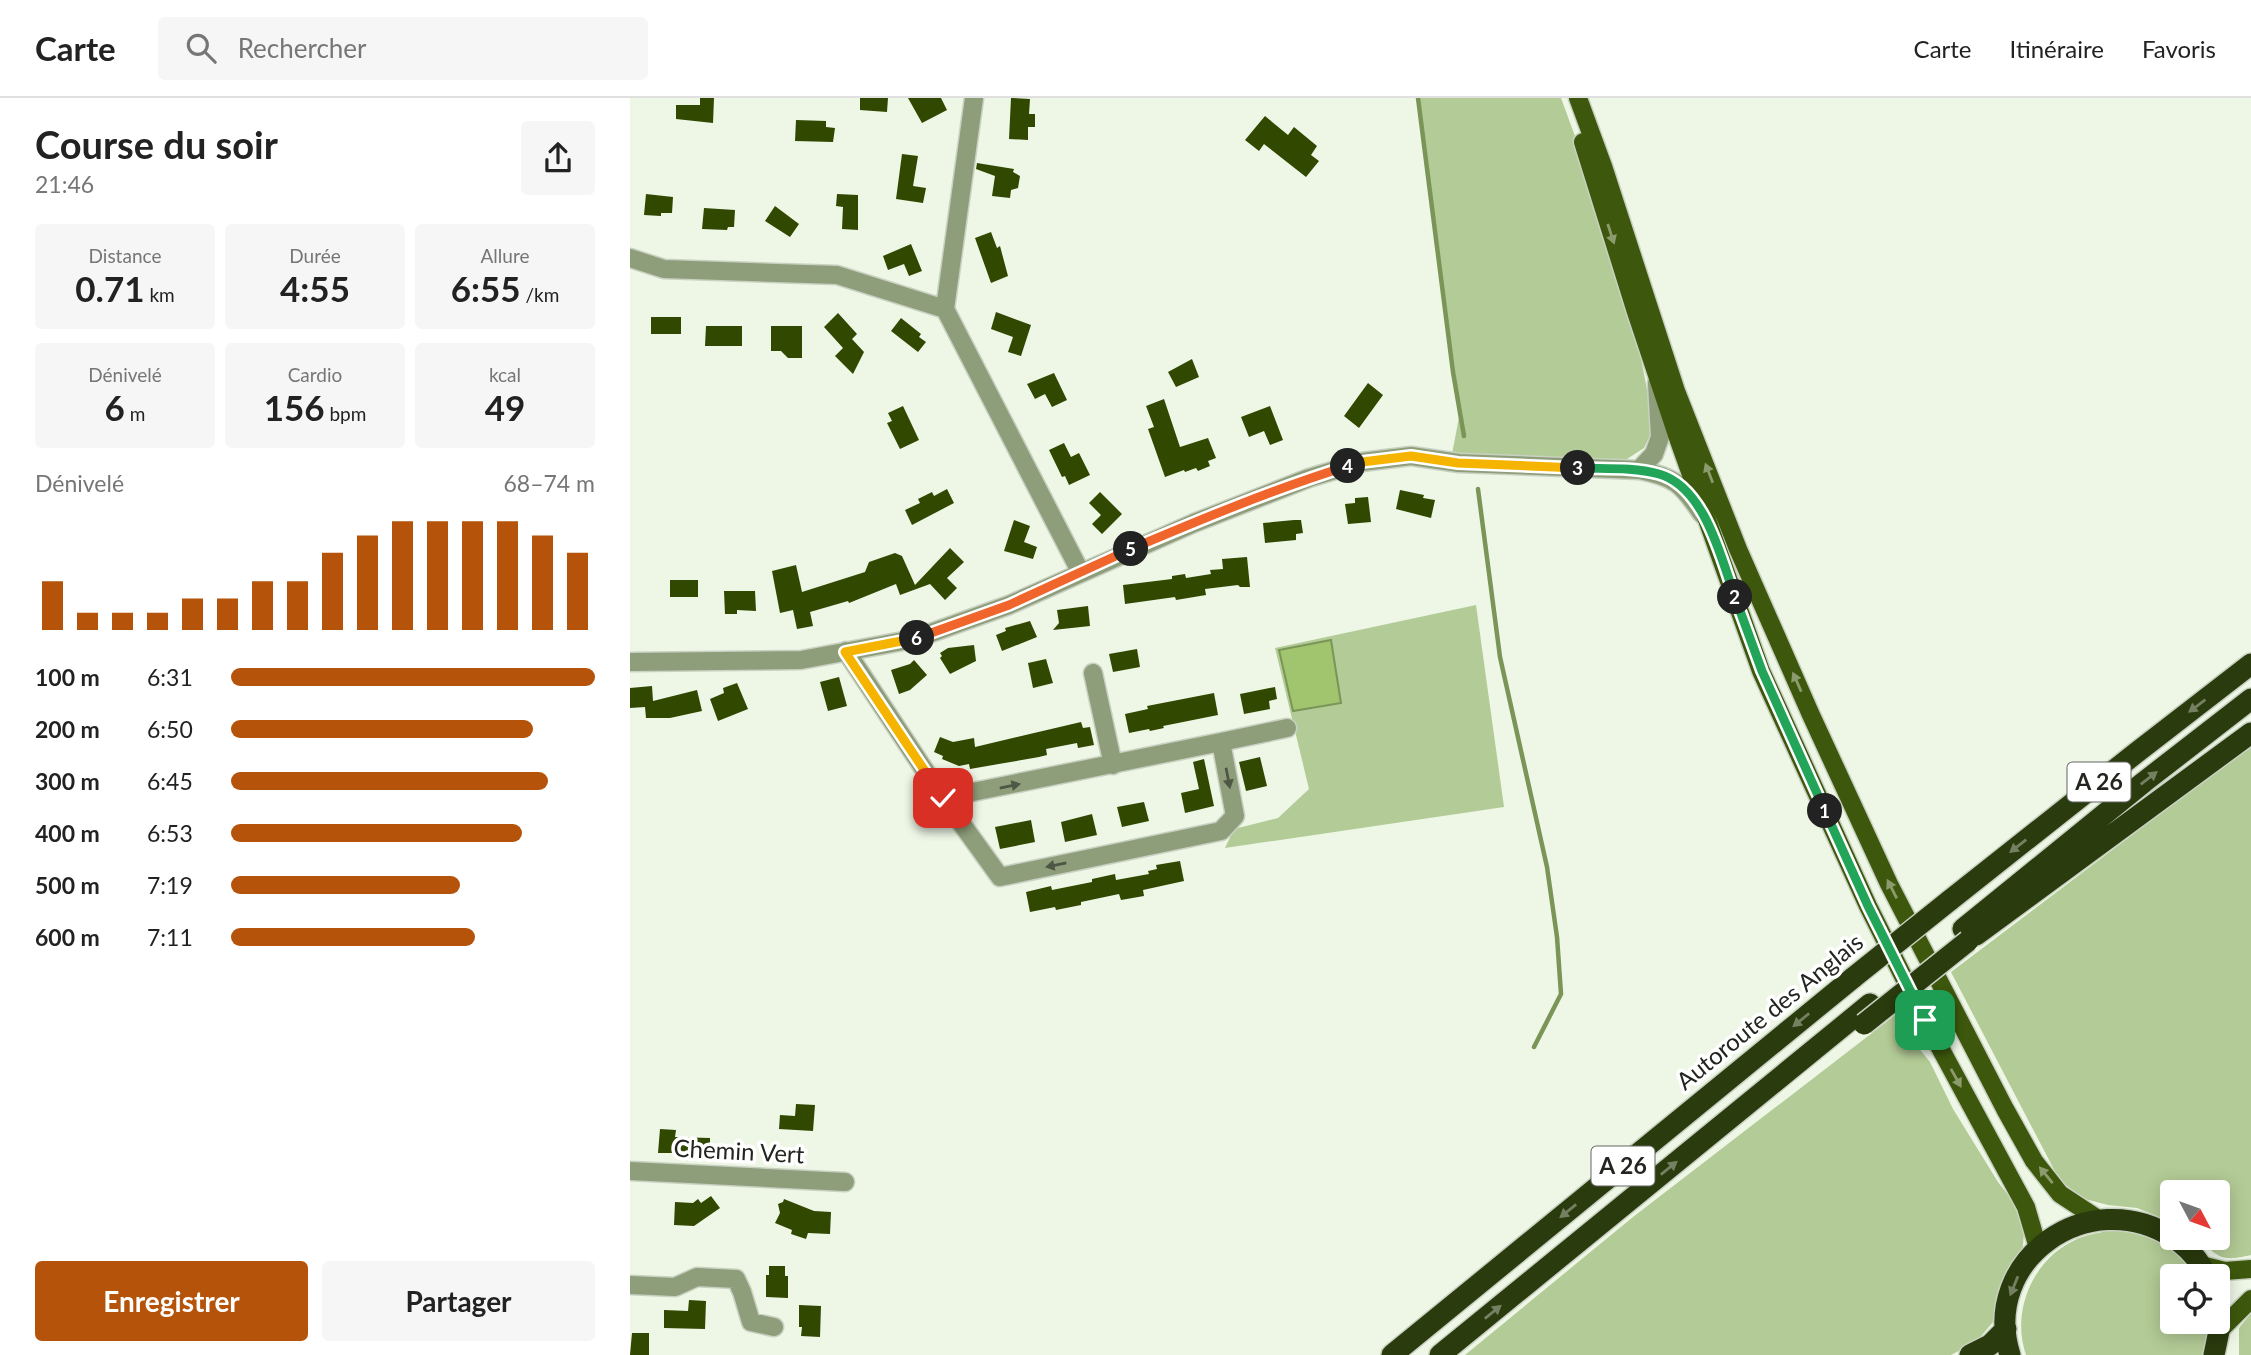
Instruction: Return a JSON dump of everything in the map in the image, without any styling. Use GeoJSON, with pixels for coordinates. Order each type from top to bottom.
{"type":"FeatureCollection","features":[{"type":"Feature","properties":{"kind":"highway","name":"Autoroute des Anglais"},"geometry":{"type":"LineString","coordinates":[[1392,1355],[1854,977],[2251,664]]}},
{"type":"Feature","properties":{"kind":"highway","name":"A 26"},"geometry":{"type":"LineString","coordinates":[[1440,1355],[1840,1029],[1867,1014],[1965,935],[2144,782],[2251,699]]}},
{"type":"Feature","properties":{"kind":"highway"},"geometry":{"type":"LineString","coordinates":[[1965,935],[2251,733]]}},
{"type":"Feature","properties":{"kind":"highway"},"geometry":{"type":"LineString","coordinates":[[2010,1355],[2006,1329],[2007,1307],[2013,1285],[2038,1248],[2056,1234],[2076,1224],[2098,1219],[2128,1219],[2160,1229]]}},
{"type":"Feature","properties":{"kind":"highway"},"geometry":{"type":"LineString","coordinates":[[2188,1250],[2198,1264]]}},
{"type":"Feature","properties":{"kind":"highway"},"geometry":{"type":"LineString","coordinates":[[1970,1355],[1990,1345],[2006,1329]]}},
{"type":"Feature","properties":{"kind":"highway"},"geometry":{"type":"LineString","coordinates":[[2214,1355],[2218,1334]]}},
{"type":"Feature","properties":{"kind":"main road"},"geometry":{"type":"LineString","coordinates":[[1571,98],[1656,373],[1762,671],[1868,906],[1925,1020],[2026,1207],[2038,1248]]}},
{"type":"Feature","properties":{"kind":"main road"},"geometry":{"type":"LineString","coordinates":[[1577,98],[1607,178],[1676,391],[1738,549],[1889,884],[2034,1161],[2060,1194],[2098,1219]]}},
{"type":"Feature","properties":{"kind":"main road"},"geometry":{"type":"LineString","coordinates":[[2230,1271],[2251,1269]]}},
{"type":"Feature","properties":{"kind":"main road"},"geometry":{"type":"LineString","coordinates":[[2230,1320],[2251,1300]]}},
{"type":"Feature","properties":{"kind":"street"},"geometry":{"type":"LineString","coordinates":[[974,98],[945,309],[1080,571]]}},
{"type":"Feature","properties":{"kind":"street"},"geometry":{"type":"LineString","coordinates":[[630,258],[664,269],[837,275],[945,309]]}},
{"type":"Feature","properties":{"kind":"street"},"geometry":{"type":"LineString","coordinates":[[1639,470],[1654,454],[1660,437],[1656,373]]}},
{"type":"Feature","properties":{"kind":"street"},"geometry":{"type":"LineString","coordinates":[[630,662],[801,660],[914,639],[1009,605],[1080,571],[1194,523],[1309,478],[1362,462],[1411,456],[1458,463],[1639,470],[1660,474],[1676,481],[1709,524]]}},
{"type":"Feature","properties":{"kind":"street"},"geometry":{"type":"LineString","coordinates":[[845,652],[943,798],[1000,877],[1221,831],[1235,816],[1221,742]]}},
{"type":"Feature","properties":{"kind":"street"},"geometry":{"type":"LineString","coordinates":[[1093,673],[1113,765]]}},
{"type":"Feature","properties":{"kind":"street"},"geometry":{"type":"LineString","coordinates":[[943,798],[1287,729]]}},
{"type":"Feature","properties":{"kind":"street","name":"Chemin Vert"},"geometry":{"type":"LineString","coordinates":[[630,1171],[845,1182]]}},
{"type":"Feature","properties":{"kind":"street"},"geometry":{"type":"LineString","coordinates":[[630,1285],[676,1287],[697,1277],[736,1279],[751,1322],[774,1327]]}},
{"type":"Feature","properties":{"kind":"shaded area"},"geometry":{"type":"Polygon","coordinates":[[[1418,98],[1561,98],[1624,270],[1649,400],[1653,429],[1644,448],[1627,459],[1546,459],[1452,454],[1460,412],[1418,98]]]}},
{"type":"Feature","properties":{"kind":"shaded area"},"geometry":{"type":"Polygon","coordinates":[[[1476,605],[1504,807],[1225,848],[1234,829],[1278,818],[1309,789],[1275,648],[1476,605]]]}},
{"type":"Feature","properties":{"kind":"shaded area"},"geometry":{"type":"Polygon","coordinates":[[[1331,640],[1341,703],[1293,711],[1279,650],[1331,640]]]}},
{"type":"Feature","properties":{"kind":"shaded area"},"geometry":{"type":"Polygon","coordinates":[[[2251,745],[2251,1255],[2227,1258],[2212,1250],[2230,1250],[2230,1180],[2160,1180],[2160,1217],[2137,1208],[2085,1199],[2060,1181],[1951,972],[2251,745]]]}},
{"type":"Feature","properties":{"kind":"shaded area"},"geometry":{"type":"Polygon","coordinates":[[[1898,1013],[1908,1035],[1930,1062],[1953,1109],[1998,1182],[2019,1209],[2024,1233],[2022,1256],[2001,1296],[1993,1322],[1977,1341],[1951,1355],[1465,1355],[1633,1217],[1898,1013]]]}},
{"type":"Feature","properties":{"kind":"shaded area"},"geometry":{"type":"Polygon","coordinates":[[[2106,1231],[2140,1233],[2160,1242],[2160,1250],[2173,1250],[2186,1262],[2188,1264],[2160,1264],[2160,1334],[2208,1334],[2205,1355],[2026,1355],[2021,1322],[2029,1289],[2047,1260],[2079,1238],[2106,1231]]]}},
{"type":"Feature","properties":{"kind":"shaded area"},"geometry":{"type":"Polygon","coordinates":[[[2251,1313],[2251,1355],[2239,1355],[2239,1328],[2251,1313]]]}},
{"type":"Feature","properties":{"kind":"building"},"geometry":{"type":"Polygon","coordinates":[[[700,98],[714,98],[713,123],[676,119],[676,105],[700,105],[700,98]]]}},
{"type":"Feature","properties":{"kind":"building"},"geometry":{"type":"Polygon","coordinates":[[[860,98],[888,98],[887,112],[860,110],[860,98]]]}},
{"type":"Feature","properties":{"kind":"building"},"geometry":{"type":"Polygon","coordinates":[[[908,98],[941,98],[947,110],[922,123],[908,98]]]}},
{"type":"Feature","properties":{"kind":"building"},"geometry":{"type":"Polygon","coordinates":[[[1011,98],[1030,99],[1029,114],[1035,114],[1035,127],[1028,127],[1028,140],[1009,139],[1011,98]]]}},
{"type":"Feature","properties":{"kind":"building"},"geometry":{"type":"Polygon","coordinates":[[[1265,116],[1288,135],[1294,127],[1317,146],[1311,155],[1319,161],[1306,177],[1264,144],[1259,151],[1245,140],[1265,116]]]}},
{"type":"Feature","properties":{"kind":"building"},"geometry":{"type":"Polygon","coordinates":[[[796,120],[826,121],[826,127],[835,128],[833,142],[795,141],[796,120]]]}},
{"type":"Feature","properties":{"kind":"building"},"geometry":{"type":"Polygon","coordinates":[[[902,154],[918,156],[913,186],[926,188],[923,203],[896,199],[902,154]]]}},
{"type":"Feature","properties":{"kind":"building"},"geometry":{"type":"Polygon","coordinates":[[[977,163],[1014,169],[1013,172],[1020,176],[1018,188],[1011,190],[1010,198],[992,196],[995,176],[976,169],[977,163]]]}},
{"type":"Feature","properties":{"kind":"building"},"geometry":{"type":"Polygon","coordinates":[[[646,194],[673,197],[672,213],[661,213],[661,216],[644,215],[646,194]]]}},
{"type":"Feature","properties":{"kind":"building"},"geometry":{"type":"Polygon","coordinates":[[[837,194],[858,195],[858,230],[842,229],[843,207],[836,206],[837,194]]]}},
{"type":"Feature","properties":{"kind":"building"},"geometry":{"type":"Polygon","coordinates":[[[775,206],[799,224],[790,237],[765,221],[775,206]]]}},
{"type":"Feature","properties":{"kind":"building"},"geometry":{"type":"Polygon","coordinates":[[[704,208],[735,210],[734,227],[728,227],[727,230],[702,229],[704,208]]]}},
{"type":"Feature","properties":{"kind":"building"},"geometry":{"type":"Polygon","coordinates":[[[991,232],[997,248],[1000,246],[1008,276],[991,283],[975,238],[991,232]]]}},
{"type":"Feature","properties":{"kind":"building"},"geometry":{"type":"Polygon","coordinates":[[[911,244],[922,271],[909,276],[904,264],[888,270],[883,256],[911,244]]]}},
{"type":"Feature","properties":{"kind":"building"},"geometry":{"type":"Polygon","coordinates":[[[996,312],[1031,325],[1021,356],[1008,352],[1013,337],[991,329],[996,312]]]}},
{"type":"Feature","properties":{"kind":"building"},"geometry":{"type":"Polygon","coordinates":[[[838,313],[857,334],[852,339],[864,352],[853,374],[835,356],[843,348],[824,327],[838,313]]]}},
{"type":"Feature","properties":{"kind":"building"},"geometry":{"type":"Polygon","coordinates":[[[651,317],[681,317],[681,334],[651,334],[651,317]]]}},
{"type":"Feature","properties":{"kind":"building"},"geometry":{"type":"Polygon","coordinates":[[[901,318],[921,334],[919,337],[926,342],[918,352],[891,331],[901,318]]]}},
{"type":"Feature","properties":{"kind":"building"},"geometry":{"type":"Polygon","coordinates":[[[706,326],[742,326],[742,346],[705,346],[706,326]]]}},
{"type":"Feature","properties":{"kind":"building"},"geometry":{"type":"Polygon","coordinates":[[[771,326],[802,326],[802,358],[788,358],[781,351],[771,351],[771,326]]]}},
{"type":"Feature","properties":{"kind":"building"},"geometry":{"type":"Polygon","coordinates":[[[1192,359],[1199,377],[1176,387],[1168,372],[1192,359]]]}},
{"type":"Feature","properties":{"kind":"building"},"geometry":{"type":"Polygon","coordinates":[[[1054,373],[1067,400],[1052,407],[1045,394],[1035,399],[1027,384],[1054,373]]]}},
{"type":"Feature","properties":{"kind":"building"},"geometry":{"type":"Polygon","coordinates":[[[1368,383],[1383,395],[1359,428],[1344,416],[1368,383]]]}},
{"type":"Feature","properties":{"kind":"building"},"geometry":{"type":"Polygon","coordinates":[[[1164,399],[1180,447],[1208,438],[1216,458],[1208,461],[1210,466],[1198,471],[1196,468],[1185,472],[1184,470],[1165,477],[1148,429],[1154,427],[1146,406],[1164,399]]]}},
{"type":"Feature","properties":{"kind":"building"},"geometry":{"type":"Polygon","coordinates":[[[903,406],[919,440],[900,449],[887,423],[892,421],[888,413],[903,406]]]}},
{"type":"Feature","properties":{"kind":"building"},"geometry":{"type":"Polygon","coordinates":[[[1270,406],[1283,440],[1270,445],[1264,431],[1249,437],[1241,417],[1270,406]]]}},
{"type":"Feature","properties":{"kind":"building"},"geometry":{"type":"Polygon","coordinates":[[[1064,443],[1071,457],[1079,453],[1090,475],[1069,485],[1065,476],[1062,477],[1049,450],[1064,443]]]}},
{"type":"Feature","properties":{"kind":"building"},"geometry":{"type":"Polygon","coordinates":[[[947,489],[954,503],[912,525],[905,510],[920,503],[918,499],[932,492],[934,496],[947,489]]]}},
{"type":"Feature","properties":{"kind":"building"},"geometry":{"type":"Polygon","coordinates":[[[1400,490],[1435,500],[1431,518],[1396,509],[1400,490]]]}},
{"type":"Feature","properties":{"kind":"building"},"geometry":{"type":"Polygon","coordinates":[[[1100,492],[1122,514],[1102,534],[1092,524],[1101,515],[1089,503],[1100,492]]]}},
{"type":"Feature","properties":{"kind":"building"},"geometry":{"type":"Polygon","coordinates":[[[1368,497],[1371,522],[1348,524],[1345,504],[1355,503],[1355,498],[1368,497]]]}},
{"type":"Feature","properties":{"kind":"building"},"geometry":{"type":"Polygon","coordinates":[[[1014,520],[1030,526],[1024,542],[1037,547],[1033,559],[1004,551],[1014,520]]]}},
{"type":"Feature","properties":{"kind":"building"},"geometry":{"type":"Polygon","coordinates":[[[1301,520],[1303,533],[1296,534],[1296,540],[1265,543],[1263,523],[1301,520]]]}},
{"type":"Feature","properties":{"kind":"building"},"geometry":{"type":"Polygon","coordinates":[[[950,548],[964,562],[947,578],[957,588],[945,600],[930,584],[900,595],[896,584],[849,603],[848,601],[810,612],[813,626],[797,629],[793,610],[780,613],[772,571],[796,565],[802,592],[865,572],[869,562],[895,553],[902,556],[915,585],[950,548]]]}},
{"type":"Feature","properties":{"kind":"building"},"geometry":{"type":"Polygon","coordinates":[[[1247,557],[1250,587],[1238,585],[1205,589],[1206,595],[1125,604],[1123,585],[1172,579],[1172,576],[1185,574],[1186,578],[1211,574],[1210,570],[1223,569],[1222,559],[1247,557]]]}},
{"type":"Feature","properties":{"kind":"building"},"geometry":{"type":"Polygon","coordinates":[[[670,580],[698,580],[698,597],[670,597],[670,580]]]}},
{"type":"Feature","properties":{"kind":"building"},"geometry":{"type":"Polygon","coordinates":[[[724,591],[755,591],[756,611],[737,610],[737,614],[725,614],[724,591]]]}},
{"type":"Feature","properties":{"kind":"building"},"geometry":{"type":"Polygon","coordinates":[[[1088,606],[1090,626],[1053,630],[1059,623],[1057,610],[1088,606]]]}},
{"type":"Feature","properties":{"kind":"building"},"geometry":{"type":"Polygon","coordinates":[[[1030,621],[1037,637],[1002,651],[996,635],[1006,631],[1005,628],[1030,621]]]}},
{"type":"Feature","properties":{"kind":"building"},"geometry":{"type":"Polygon","coordinates":[[[974,645],[976,661],[950,674],[940,658],[940,653],[948,648],[974,645]]]}},
{"type":"Feature","properties":{"kind":"building"},"geometry":{"type":"Polygon","coordinates":[[[1137,649],[1140,667],[1113,672],[1109,654],[1137,649]]]}},
{"type":"Feature","properties":{"kind":"building"},"geometry":{"type":"Polygon","coordinates":[[[1046,659],[1053,683],[1033,688],[1028,663],[1046,659]]]}},
{"type":"Feature","properties":{"kind":"building"},"geometry":{"type":"Polygon","coordinates":[[[914,660],[927,675],[910,690],[899,694],[891,670],[914,660]]]}},
{"type":"Feature","properties":{"kind":"building"},"geometry":{"type":"Polygon","coordinates":[[[839,677],[847,706],[828,711],[820,682],[839,677]]]}},
{"type":"Feature","properties":{"kind":"building"},"geometry":{"type":"Polygon","coordinates":[[[737,683],[748,709],[718,721],[710,699],[724,693],[723,688],[737,683]]]}},
{"type":"Feature","properties":{"kind":"building"},"geometry":{"type":"Polygon","coordinates":[[[652,686],[653,701],[697,690],[702,711],[670,718],[646,718],[645,707],[630,708],[630,688],[652,686]]]}},
{"type":"Feature","properties":{"kind":"building"},"geometry":{"type":"Polygon","coordinates":[[[1275,687],[1277,699],[1269,701],[1270,709],[1244,714],[1240,694],[1275,687]]]}},
{"type":"Feature","properties":{"kind":"building"},"geometry":{"type":"Polygon","coordinates":[[[1214,693],[1218,715],[1150,731],[1129,733],[1125,714],[1148,709],[1147,706],[1214,693]]]}},
{"type":"Feature","properties":{"kind":"building"},"geometry":{"type":"Polygon","coordinates":[[[1081,722],[1083,728],[1090,727],[1094,745],[1078,748],[1077,743],[1046,749],[1047,755],[970,769],[969,764],[959,766],[942,759],[943,756],[934,752],[940,737],[953,742],[974,738],[975,747],[1081,722]]]}},
{"type":"Feature","properties":{"kind":"building"},"geometry":{"type":"Polygon","coordinates":[[[1260,757],[1267,786],[1246,791],[1239,762],[1260,757]]]}},
{"type":"Feature","properties":{"kind":"building"},"geometry":{"type":"Polygon","coordinates":[[[1204,759],[1214,806],[1185,813],[1181,793],[1199,789],[1193,762],[1204,759]]]}},
{"type":"Feature","properties":{"kind":"building"},"geometry":{"type":"Polygon","coordinates":[[[1144,802],[1149,821],[1122,827],[1117,807],[1144,802]]]}},
{"type":"Feature","properties":{"kind":"building"},"geometry":{"type":"Polygon","coordinates":[[[1092,814],[1097,835],[1065,842],[1061,822],[1092,814]]]}},
{"type":"Feature","properties":{"kind":"building"},"geometry":{"type":"Polygon","coordinates":[[[1031,820],[1035,842],[1000,849],[995,827],[1031,820]]]}},
{"type":"Feature","properties":{"kind":"building"},"geometry":{"type":"Polygon","coordinates":[[[1180,861],[1184,881],[1143,890],[1144,896],[1121,900],[1119,894],[1081,902],[1081,905],[1030,912],[1026,892],[1051,886],[1052,890],[1092,882],[1092,879],[1115,874],[1116,880],[1149,874],[1148,871],[1157,869],[1156,865],[1180,861]]]}},
{"type":"Feature","properties":{"kind":"building"},"geometry":{"type":"Polygon","coordinates":[[[796,1104],[815,1105],[813,1131],[779,1129],[780,1115],[795,1116],[796,1104]]]}},
{"type":"Feature","properties":{"kind":"building"},"geometry":{"type":"Polygon","coordinates":[[[660,1129],[676,1130],[675,1137],[710,1138],[710,1152],[658,1153],[660,1129]]]}},
{"type":"Feature","properties":{"kind":"building"},"geometry":{"type":"Polygon","coordinates":[[[711,1196],[720,1208],[694,1226],[674,1225],[675,1202],[693,1203],[698,1199],[701,1203],[711,1196]]]}},
{"type":"Feature","properties":{"kind":"building"},"geometry":{"type":"Polygon","coordinates":[[[784,1199],[814,1211],[831,1212],[830,1234],[808,1233],[806,1239],[791,1234],[792,1230],[775,1223],[780,1213],[778,1204],[784,1199]]]}},
{"type":"Feature","properties":{"kind":"building"},"geometry":{"type":"Polygon","coordinates":[[[769,1266],[785,1266],[788,1298],[766,1297],[766,1275],[769,1275],[769,1266]]]}},
{"type":"Feature","properties":{"kind":"building"},"geometry":{"type":"Polygon","coordinates":[[[689,1300],[706,1301],[705,1329],[664,1328],[664,1310],[688,1311],[689,1300]]]}},
{"type":"Feature","properties":{"kind":"building"},"geometry":{"type":"Polygon","coordinates":[[[799,1305],[821,1306],[820,1337],[801,1336],[799,1305]]]}},
{"type":"Feature","properties":{"kind":"building"},"geometry":{"type":"Polygon","coordinates":[[[632,1333],[649,1333],[649,1355],[630,1355],[632,1333]]]}},
{"type":"Feature","properties":{"kind":"waterway"},"geometry":{"type":"LineString","coordinates":[[1418,98],[1453,372],[1464,436]]}},
{"type":"Feature","properties":{"kind":"waterway"},"geometry":{"type":"LineString","coordinates":[[1478,489],[1500,657],[1547,867],[1557,937],[1561,994],[1534,1047]]}},
{"type":"Feature","properties":{"kind":"route"},"geometry":{"type":"LineString","coordinates":[[943,798],[845,652],[914,639],[1009,605],[1080,571],[1194,523],[1309,478],[1362,462],[1411,456],[1458,463],[1639,470],[1660,474],[1676,481],[1709,524],[1762,671],[1868,906],[1925,1020]]}}]}
